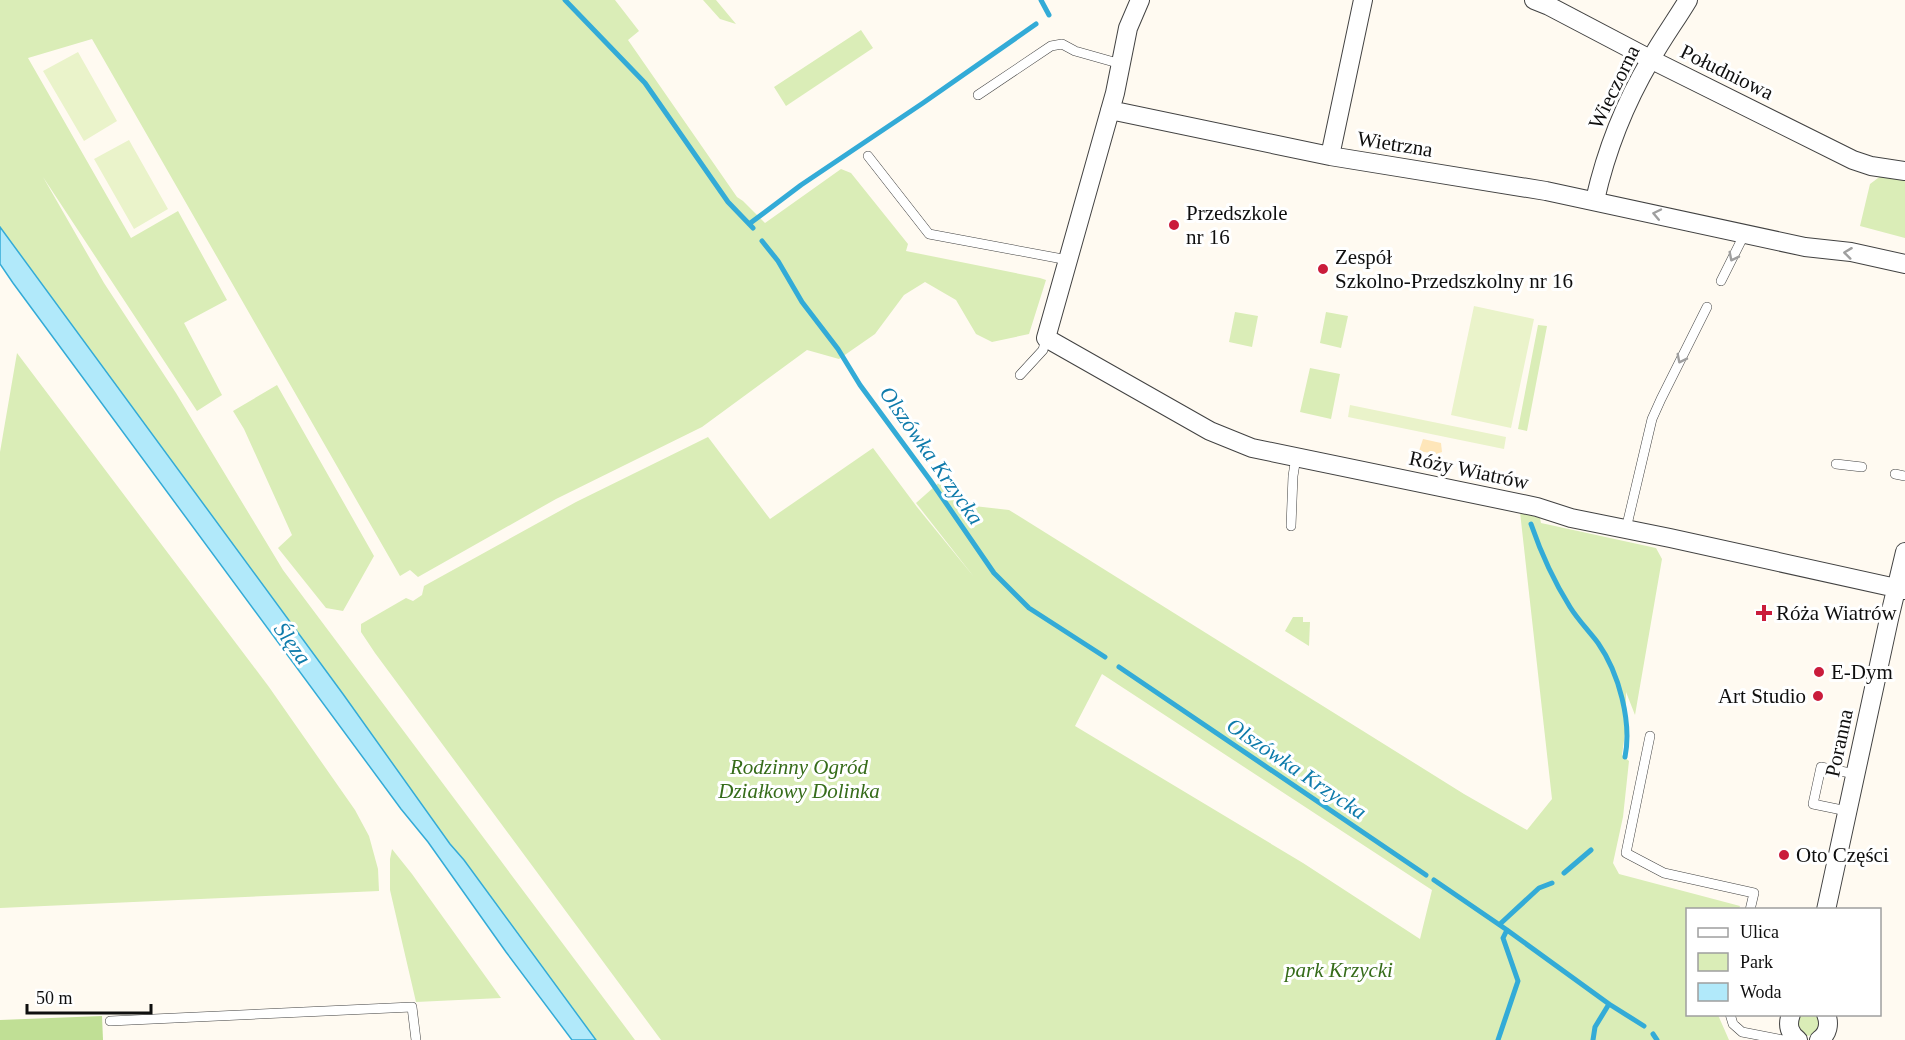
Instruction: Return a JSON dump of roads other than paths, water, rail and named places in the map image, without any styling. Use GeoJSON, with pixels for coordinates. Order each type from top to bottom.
{"type":"FeatureCollection","features":[{"type":"Feature","properties":{"kind":"street"},"geometry":{"type":"LineString","coordinates":[[1046,338],[1110,110],[1128,28],[1140,0]]}},
{"type":"Feature","properties":{"kind":"street"},"geometry":{"type":"LineString","coordinates":[[1330,156],[1363,0]]}},
{"type":"Feature","properties":{"kind":"street","name":"Południowa"},"geometry":{"type":"LineString","coordinates":[[1534,0],[1853,160],[1871,166],[1905,171]]}},
{"type":"Feature","properties":{"kind":"street","name":"Wieczorna"},"geometry":{"type":"LineString","coordinates":[[1594,200],[1616,130],[1650,59],[1688,0]]}},
{"type":"Feature","properties":{"kind":"street","name":"Wietrzna"},"geometry":{"type":"LineString","coordinates":[[1110,110],[1330,156],[1594,200],[1805,247],[1851,252],[1905,264]]}},
{"type":"Feature","properties":{"kind":"street","name":"Róży Wiatrów"},"geometry":{"type":"LineString","coordinates":[[1046,338],[1120,382],[1222,437],[1252,448],[1528,505],[1571,518],[1901,589]]}},
{"type":"Feature","properties":{"kind":"street","name":"Poranna"},"geometry":{"type":"LineString","coordinates":[[1826,908],[1889,618],[1901,589],[1905,552]]}},
{"type":"Feature","properties":{"kind":"street"},"geometry":{"type":"LineString","coordinates":[[1790,1039],[1791,1016]]}},
{"type":"Feature","properties":{"kind":"street"},"geometry":{"type":"LineString","coordinates":[[1819,1040],[1828,1028],[1826,1016]]}},
{"type":"Feature","properties":{"kind":"lane"},"geometry":{"type":"LineString","coordinates":[[978,95],[1051,46],[1062,44],[1075,51],[1121,63]]}},
{"type":"Feature","properties":{"kind":"lane"},"geometry":{"type":"LineString","coordinates":[[868,156],[928,234],[1068,260]]}},
{"type":"Feature","properties":{"kind":"lane"},"geometry":{"type":"LineString","coordinates":[[1721,281],[1745,233]]}},
{"type":"Feature","properties":{"kind":"lane"},"geometry":{"type":"LineString","coordinates":[[1626,529],[1652,419],[1707,307]]}},
{"type":"Feature","properties":{"kind":"lane"},"geometry":{"type":"LineString","coordinates":[[1020,375],[1043,350],[1046,338]]}},
{"type":"Feature","properties":{"kind":"lane"},"geometry":{"type":"LineString","coordinates":[[1291,526],[1296,457]]}},
{"type":"Feature","properties":{"kind":"lane"},"geometry":{"type":"LineString","coordinates":[[1836,464],[1862,466]]}},
{"type":"Feature","properties":{"kind":"lane"},"geometry":{"type":"LineString","coordinates":[[1895,474],[1905,476]]}},
{"type":"Feature","properties":{"kind":"lane"},"geometry":{"type":"LineString","coordinates":[[1650,736],[1626,853],[1664,873],[1754,893],[1750,908]]}},
{"type":"Feature","properties":{"kind":"lane"},"geometry":{"type":"LineString","coordinates":[[1847,811],[1813,804],[1821,767],[1855,774]]}},
{"type":"Feature","properties":{"kind":"lane"},"geometry":{"type":"LineString","coordinates":[[110,1021],[412,1007],[416,1040]]}},
{"type":"Feature","properties":{"kind":"lane"},"geometry":{"type":"LineString","coordinates":[[1731,1016],[1733,1024],[1742,1032],[1790,1039]]}},
{"type":"Feature","properties":{"kind":"water","name":"Ślęza"},"geometry":{"type":"Polygon","coordinates":[[[0,227],[343,694],[450,844],[596,1040],[572,1040],[13,283],[0,264],[0,227]]]}},
{"type":"Feature","properties":{"kind":"waterway","name":"Olszówka Krzycka"},"geometry":{"type":"LineString","coordinates":[[565,0],[645,83],[728,202],[753,228]]}},
{"type":"Feature","properties":{"kind":"waterway"},"geometry":{"type":"LineString","coordinates":[[1041,0],[1049,15]]}},
{"type":"Feature","properties":{"kind":"waterway"},"geometry":{"type":"LineString","coordinates":[[749,224],[801,185],[1036,24]]}},
{"type":"Feature","properties":{"kind":"waterway","name":"Olszówka Krzycka"},"geometry":{"type":"LineString","coordinates":[[762,241],[778,261],[802,302],[838,349],[860,385],[930,480],[994,573],[1029,608],[1105,657]]}},
{"type":"Feature","properties":{"kind":"waterway"},"geometry":{"type":"LineString","coordinates":[[1531,524],[1558,587],[1573,612],[1598,643],[1618,683],[1627,729],[1625,757]]}},
{"type":"Feature","properties":{"kind":"waterway","name":"Olszówka Krzycka"},"geometry":{"type":"LineString","coordinates":[[1119,667],[1426,875]]}},
{"type":"Feature","properties":{"kind":"waterway"},"geometry":{"type":"LineString","coordinates":[[1564,873],[1591,850]]}},
{"type":"Feature","properties":{"kind":"waterway","name":"Olszówka Krzycka"},"geometry":{"type":"LineString","coordinates":[[1434,880],[1609,1004],[1644,1026]]}},
{"type":"Feature","properties":{"kind":"waterway"},"geometry":{"type":"LineString","coordinates":[[1500,924],[1539,888],[1552,883]]}},
{"type":"Feature","properties":{"kind":"waterway"},"geometry":{"type":"LineString","coordinates":[[1498,1040],[1518,981],[1503,938],[1507,930]]}},
{"type":"Feature","properties":{"kind":"waterway"},"geometry":{"type":"LineString","coordinates":[[1593,1040],[1595,1027],[1609,1004]]}},
{"type":"Feature","properties":{"kind":"waterway","name":"Olszówka Krzycka"},"geometry":{"type":"LineString","coordinates":[[1653,1034],[1657,1040]]}},
{"type":"Feature","properties":{"kind":"place","name":"Przedszkole nr 16"},"geometry":{"type":"Point","coordinates":[1174,225]}},
{"type":"Feature","properties":{"kind":"place","name":"Zespół Szkolno-Przedszkolny nr 16"},"geometry":{"type":"Point","coordinates":[1323,269]}},
{"type":"Feature","properties":{"kind":"place","name":"Róża Wiatrów"},"geometry":{"type":"Point","coordinates":[1764,613]}},
{"type":"Feature","properties":{"kind":"place","name":"E-Dym"},"geometry":{"type":"Point","coordinates":[1819,672]}},
{"type":"Feature","properties":{"kind":"place","name":"Art Studio"},"geometry":{"type":"Point","coordinates":[1818,696]}},
{"type":"Feature","properties":{"kind":"place","name":"Oto Części"},"geometry":{"type":"Point","coordinates":[1784,855]}},
{"type":"Feature","properties":{"kind":"park label","name":"Rodzinny Ogród Działkowy Dolinka"},"geometry":{"type":"Point","coordinates":[799,779]}},
{"type":"Feature","properties":{"kind":"park label","name":"park Krzycki"},"geometry":{"type":"Point","coordinates":[1339,970]}}]}
